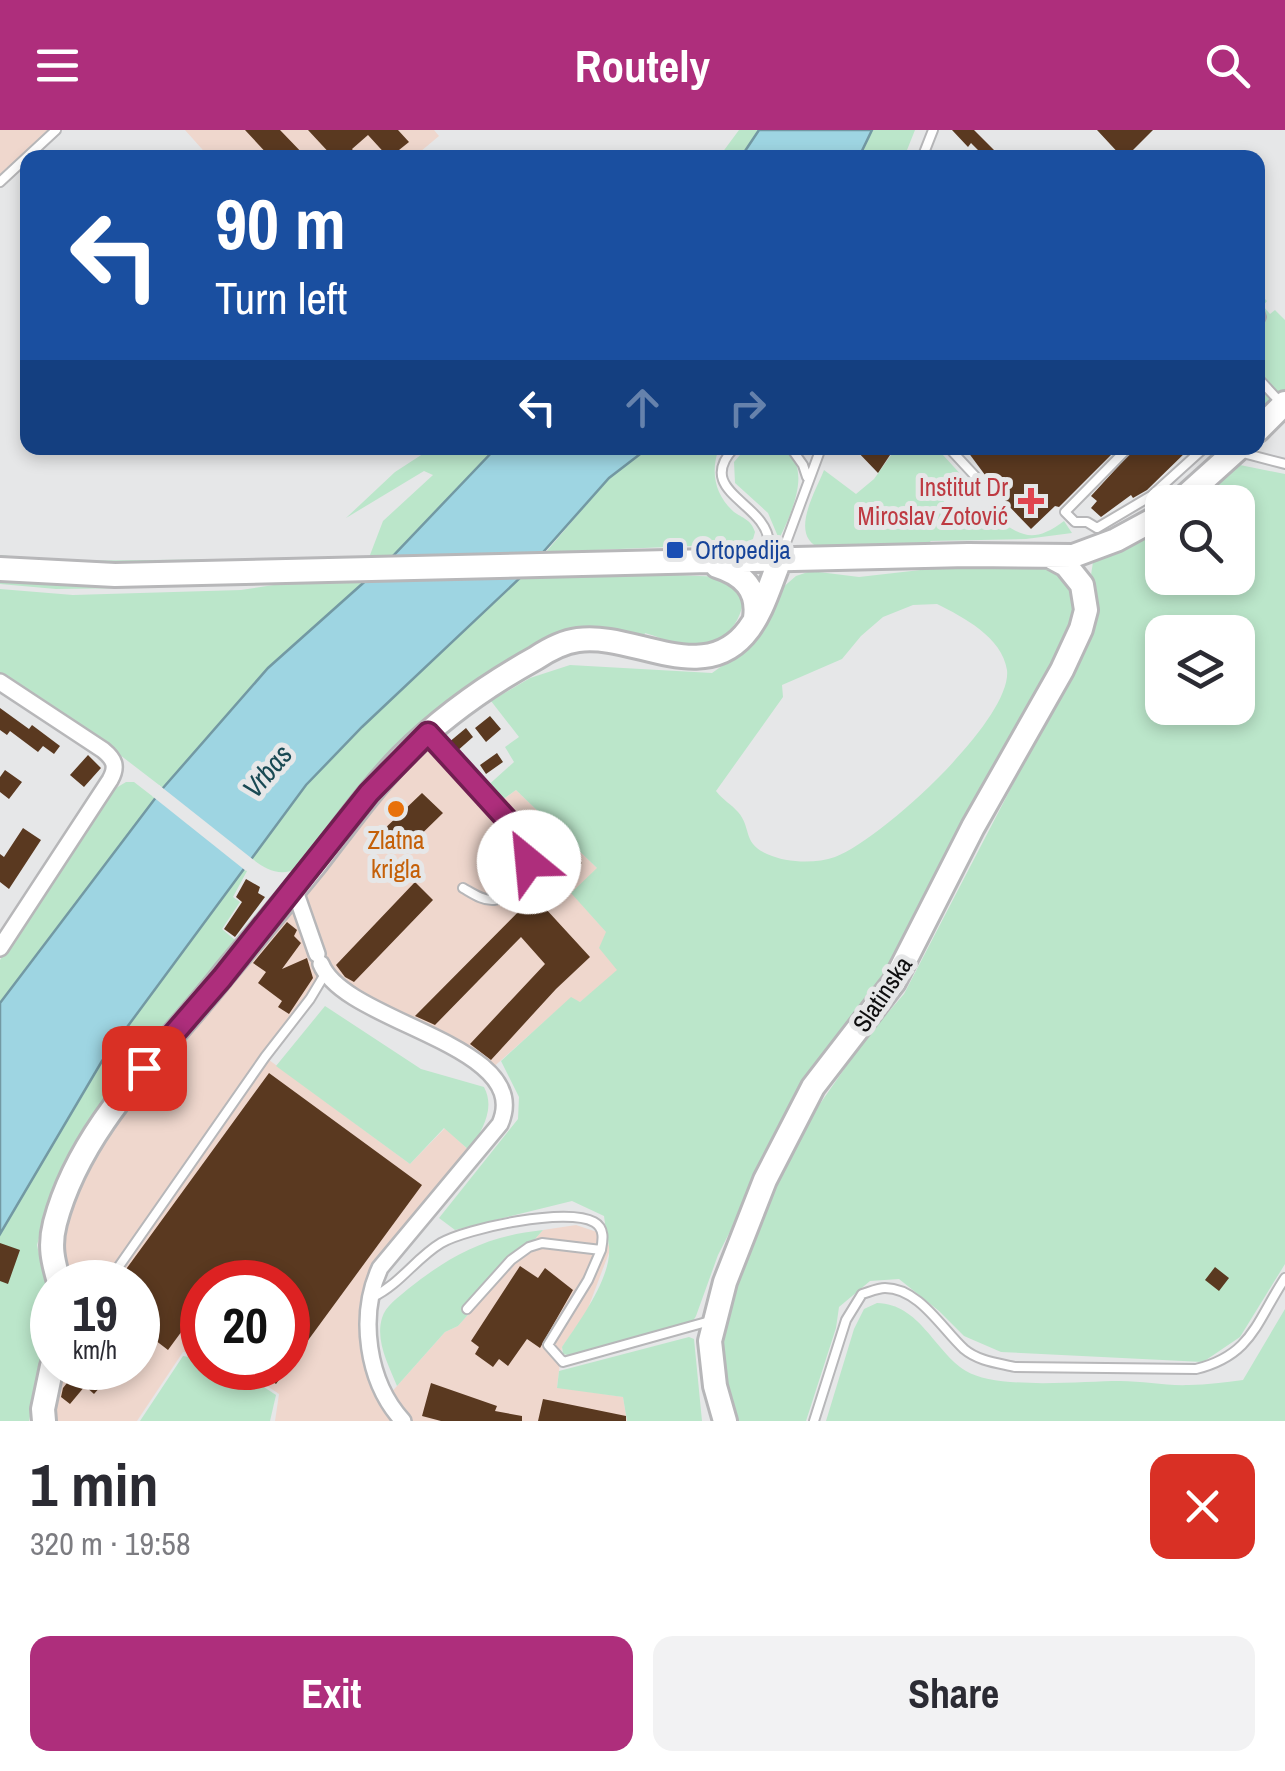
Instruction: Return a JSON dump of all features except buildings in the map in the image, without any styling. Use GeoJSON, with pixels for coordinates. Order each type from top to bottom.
{"type":"FeatureCollection","features":[{"type":"Feature","properties":{"kind":"street"},"geometry":{"type":"LineString","coordinates":[[1265,423],[1284,404]]}},
{"type":"Feature","properties":{"kind":"street"},"geometry":{"type":"LineString","coordinates":[[1197,485],[1229,455]]}},
{"type":"Feature","properties":{"kind":"street"},"geometry":{"type":"LineString","coordinates":[[0,569],[114,575],[292,568],[1072,554],[1116,540],[1145,524]]}},
{"type":"Feature","properties":{"kind":"street","name":"Slatinska"},"geometry":{"type":"LineString","coordinates":[[725,1421],[715,1386],[710,1341],[743,1232],[780,1146],[813,1087],[894,982],[973,827],[1062,670],[1086,610],[1072,554]]}},
{"type":"Feature","properties":{"kind":"street"},"geometry":{"type":"LineString","coordinates":[[53,1260],[50,1251],[56,1220],[98,1129],[369,793],[428,733],[532,660],[577,640],[602,640],[697,657],[734,644],[754,620],[780,560]]}},
{"type":"Feature","properties":{"kind":"street"},"geometry":{"type":"LineString","coordinates":[[694,562],[728,569],[745,579],[755,598],[754,620]]}},
{"type":"Feature","properties":{"kind":"street"},"geometry":{"type":"LineString","coordinates":[[0,682],[112,758],[115,766],[113,776],[0,948]]}},
{"type":"Feature","properties":{"kind":"street"},"geometry":{"type":"LineString","coordinates":[[294,888],[321,964],[364,1003],[490,1070],[505,1096],[506,1110],[500,1124],[380,1268],[369,1298],[366,1341],[380,1380],[403,1421]]}},
{"type":"Feature","properties":{"kind":"street"},"geometry":{"type":"LineString","coordinates":[[42,1417],[47,1390]]}},
{"type":"Feature","properties":{"kind":"lane"},"geometry":{"type":"LineString","coordinates":[[34,150],[56,130]]}},
{"type":"Feature","properties":{"kind":"lane"},"geometry":{"type":"LineString","coordinates":[[0,182],[20,163]]}},
{"type":"Feature","properties":{"kind":"lane"},"geometry":{"type":"LineString","coordinates":[[1265,385],[1284,404]]}},
{"type":"Feature","properties":{"kind":"lane"},"geometry":{"type":"LineString","coordinates":[[729,455],[724,463],[724,482],[729,493],[763,521],[769,537],[766,548],[760,552],[731,562]]}},
{"type":"Feature","properties":{"kind":"lane"},"geometry":{"type":"LineString","coordinates":[[796,455],[804,465],[807,482]]}},
{"type":"Feature","properties":{"kind":"lane"},"geometry":{"type":"LineString","coordinates":[[780,560],[818,455]]}},
{"type":"Feature","properties":{"kind":"lane"},"geometry":{"type":"LineString","coordinates":[[956,455],[975,476]]}},
{"type":"Feature","properties":{"kind":"lane"},"geometry":{"type":"LineString","coordinates":[[1121,455],[1065,512],[1078,522],[1097,528],[1151,496],[1196,455]]}},
{"type":"Feature","properties":{"kind":"lane"},"geometry":{"type":"LineString","coordinates":[[1255,455],[1285,464]]}},
{"type":"Feature","properties":{"kind":"lane"},"geometry":{"type":"LineString","coordinates":[[1072,554],[1078,522]]}},
{"type":"Feature","properties":{"kind":"lane"},"geometry":{"type":"LineString","coordinates":[[428,733],[520,834],[527,848],[529,862],[522,882],[508,895],[484,899],[463,888]]}},
{"type":"Feature","properties":{"kind":"lane"},"geometry":{"type":"LineString","coordinates":[[123,1260],[310,999],[321,964]]}},
{"type":"Feature","properties":{"kind":"lane"},"geometry":{"type":"LineString","coordinates":[[369,1298],[387,1290],[441,1243],[547,1217],[572,1217],[594,1222],[603,1238],[588,1280],[548,1345],[563,1362],[715,1320]]}},
{"type":"Feature","properties":{"kind":"lane"},"geometry":{"type":"LineString","coordinates":[[467,1309],[510,1260],[529,1247],[542,1243],[600,1250]]}},
{"type":"Feature","properties":{"kind":"lane"},"geometry":{"type":"LineString","coordinates":[[814,1421],[846,1320],[862,1294],[886,1288],[906,1294],[933,1314],[966,1351],[986,1361],[1016,1366],[1196,1370],[1220,1363],[1246,1344],[1285,1278]]}},
{"type":"Feature","properties":{"kind":"shaded area"},"geometry":{"type":"Polygon","coordinates":[[[0,130],[48,130],[27,150],[20,150],[20,156],[0,175],[0,130]]]}},
{"type":"Feature","properties":{"kind":"shaded area"},"geometry":{"type":"Polygon","coordinates":[[[185,130],[434,130],[439,136],[422,150],[203,150],[185,130]]]}},
{"type":"Feature","properties":{"kind":"shaded area"},"geometry":{"type":"Polygon","coordinates":[[[428,733],[495,806],[516,790],[598,869],[572,893],[607,933],[618,971],[580,1002],[571,998],[490,1070],[325,974],[265,1057],[410,1164],[445,1128],[475,1156],[380,1268],[367,1337],[389,1395],[445,1332],[458,1326],[543,1230],[576,1225],[606,1235],[610,1250],[587,1311],[562,1347],[557,1387],[623,1397],[627,1421],[275,1421],[279,1394],[273,1390],[310,1390],[310,1260],[180,1260],[180,1356],[160,1386],[160,1260],[52,1260],[50,1251],[98,1129],[428,733]]]}},
{"type":"Feature","properties":{"kind":"shaded area"},"geometry":{"type":"Polygon","coordinates":[[[54,1390],[158,1390],[137,1421],[46,1421],[54,1390]]]}},
{"type":"Feature","properties":{"kind":"green space"},"geometry":{"type":"Polygon","coordinates":[[[739,130],[759,130],[746,150],[724,150],[739,130]]]}},
{"type":"Feature","properties":{"kind":"green space"},"geometry":{"type":"Polygon","coordinates":[[[872,130],[915,130],[907,150],[862,150],[872,130]]]}},
{"type":"Feature","properties":{"kind":"green space"},"geometry":{"type":"Polygon","coordinates":[[[1265,308],[1270,314],[1275,310],[1285,320],[1285,392],[1265,411],[1265,308]]]}},
{"type":"Feature","properties":{"kind":"green space"},"geometry":{"type":"Polygon","coordinates":[[[421,455],[489,455],[394,555],[370,555],[383,521],[433,475],[424,471],[346,518],[395,472],[421,455]]]}},
{"type":"Feature","properties":{"kind":"green space"},"geometry":{"type":"Polygon","coordinates":[[[639,455],[717,455],[719,491],[734,512],[751,524],[753,539],[741,544],[546,552],[609,478],[639,455]]]}},
{"type":"Feature","properties":{"kind":"green space"},"geometry":{"type":"Polygon","coordinates":[[[740,455],[790,455],[796,465],[797,490],[779,539],[768,513],[735,483],[734,462],[740,455]]]}},
{"type":"Feature","properties":{"kind":"green space"},"geometry":{"type":"Polygon","coordinates":[[[891,455],[943,455],[975,490],[972,493],[960,480],[943,494],[938,488],[930,495],[938,495],[969,530],[991,514],[1026,535],[1043,533],[1064,521],[1072,533],[1026,539],[930,541],[937,551],[823,549],[812,543],[805,525],[824,470],[856,494],[874,479],[891,455]]]}},
{"type":"Feature","properties":{"kind":"green space"},"geometry":{"type":"Polygon","coordinates":[[[1235,464],[1285,474],[1285,1264],[1240,1337],[1203,1362],[1001,1352],[964,1336],[899,1279],[870,1281],[839,1307],[806,1421],[734,1421],[724,1389],[722,1340],[736,1275],[773,1187],[817,1108],[866,1038],[904,994],[1051,711],[1094,594],[1093,562],[1145,536],[1145,595],[1255,595],[1255,485],[1213,485],[1235,464]]]}},
{"type":"Feature","properties":{"kind":"green space"},"geometry":{"type":"Polygon","coordinates":[[[0,555],[52,561],[269,561],[156,567],[0,563],[0,555]]]}},
{"type":"Feature","properties":{"kind":"green space"},"geometry":{"type":"Polygon","coordinates":[[[1039,565],[1052,569],[1072,589],[1070,631],[896,960],[812,1071],[718,1255],[693,1321],[572,1356],[563,1354],[562,1347],[593,1299],[609,1259],[604,1216],[572,1201],[455,1230],[439,1218],[518,1119],[519,1097],[501,1061],[571,997],[580,1002],[617,970],[599,948],[606,932],[571,893],[597,868],[516,790],[498,803],[484,789],[514,762],[505,747],[519,737],[491,701],[530,678],[570,665],[712,673],[753,644],[781,589],[796,576],[811,571],[859,577],[938,568],[1039,565]],[[937,604],[913,605],[883,617],[842,659],[782,685],[783,697],[716,791],[738,812],[759,850],[792,861],[810,862],[835,857],[856,846],[940,776],[989,718],[1003,691],[1007,670],[1004,658],[990,638],[937,604]]]}},
{"type":"Feature","properties":{"kind":"green space"},"geometry":{"type":"Polygon","coordinates":[[[0,577],[267,581],[56,589],[0,584],[0,577]]]}},
{"type":"Feature","properties":{"kind":"green space"},"geometry":{"type":"Polygon","coordinates":[[[521,577],[725,577],[743,591],[736,622],[722,638],[690,647],[645,633],[644,636],[592,627],[554,634],[442,707],[404,739],[298,868],[273,871],[251,858],[306,785],[521,577]]]}},
{"type":"Feature","properties":{"kind":"green space"},"geometry":{"type":"Polygon","coordinates":[[[367,581],[268,668],[163,788],[0,676],[0,589],[73,595],[367,581]]]}},
{"type":"Feature","properties":{"kind":"green space"},"geometry":{"type":"Polygon","coordinates":[[[134,782],[156,799],[153,805],[0,1003],[0,960],[111,791],[134,782]]]}},
{"type":"Feature","properties":{"kind":"green space"},"geometry":{"type":"Polygon","coordinates":[[[243,868],[247,871],[233,897],[240,902],[222,929],[235,940],[81,1133],[47,1209],[37,1245],[40,1260],[30,1260],[30,1390],[36,1390],[29,1421],[0,1421],[0,1234],[102,1061],[243,868]]]}},
{"type":"Feature","properties":{"kind":"green space"},"geometry":{"type":"Polygon","coordinates":[[[325,1006],[421,1069],[484,1087],[488,1112],[470,1151],[444,1128],[410,1164],[276,1066],[325,1006]]]}},
{"type":"Feature","properties":{"kind":"green space"},"geometry":{"type":"Polygon","coordinates":[[[543,1230],[458,1326],[445,1332],[397,1386],[380,1336],[382,1318],[389,1306],[424,1277],[471,1249],[504,1237],[543,1230]]]}},
{"type":"Feature","properties":{"kind":"green space"},"geometry":{"type":"Polygon","coordinates":[[[877,1303],[905,1311],[955,1362],[980,1377],[1040,1383],[1120,1381],[1172,1385],[1243,1380],[1285,1309],[1285,1421],[826,1421],[854,1329],[864,1309],[877,1303]]]}},
{"type":"Feature","properties":{"kind":"green space"},"geometry":{"type":"Polygon","coordinates":[[[689,1337],[694,1339],[702,1421],[627,1421],[623,1397],[557,1388],[559,1371],[689,1337]]]}},
{"type":"Feature","properties":{"kind":"green space"},"geometry":{"type":"Polygon","coordinates":[[[180,1361],[180,1390],[268,1390],[276,1395],[270,1421],[140,1421],[180,1361]]]}},
{"type":"Feature","properties":{"kind":"water"},"geometry":{"type":"Polygon","coordinates":[[[759,130],[872,130],[862,150],[746,150],[759,130]]]}},
{"type":"Feature","properties":{"kind":"water","name":"Vrbas"},"geometry":{"type":"Polygon","coordinates":[[[489,455],[639,455],[609,478],[521,577],[306,785],[102,1061],[0,1234],[0,1003],[163,788],[268,668],[390,559],[489,455]]]}},
{"type":"Feature","properties":{"kind":"pier"},"geometry":{"type":"Polygon","coordinates":[[[159,785],[255,861],[246,871],[152,796],[159,785]]]}},
{"type":"Feature","properties":{"kind":"place","name":"Institut Dr Miroslav Zotović"},"geometry":{"type":"Point","coordinates":[1031,501]}},
{"type":"Feature","properties":{"kind":"place","name":"Ortopedija"},"geometry":{"type":"Point","coordinates":[675,550]}},
{"type":"Feature","properties":{"kind":"place","name":"Zlatna krigla"},"geometry":{"type":"Point","coordinates":[396,809]}},
{"type":"Feature","properties":{"kind":"route"},"geometry":{"type":"LineString","coordinates":[[144,1068],[222,978],[357,807],[428,733],[520,834],[529,862]]}}]}
